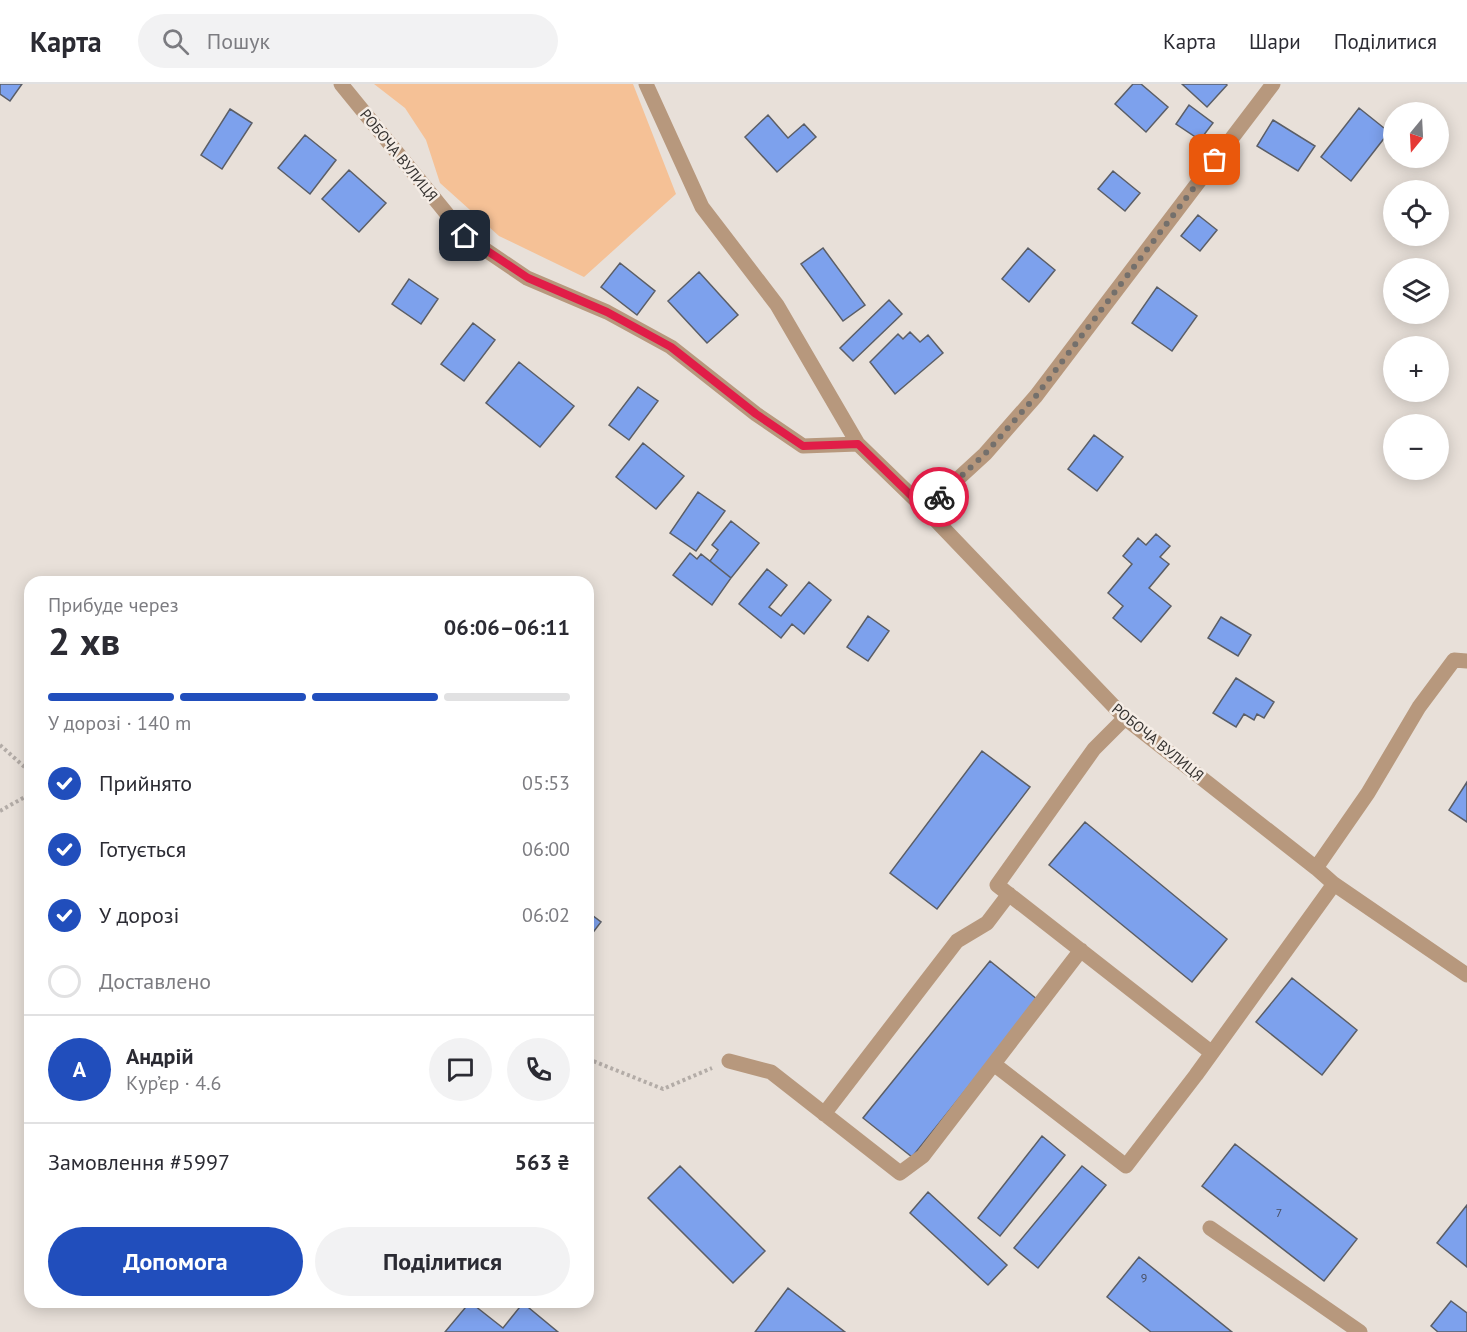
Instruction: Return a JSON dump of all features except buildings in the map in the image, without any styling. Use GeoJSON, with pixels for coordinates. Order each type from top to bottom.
{"type":"FeatureCollection","features":[{"type":"Feature","properties":{"kind":"street","name":"РОБОЧА ВУЛИЦЯ"},"geometry":{"type":"LineString","coordinates":[[341,84],[465,236],[528,278],[607,312],[671,347],[756,414],[803,446],[858,444]]}},
{"type":"Feature","properties":{"kind":"street","name":"РОБОЧА ВУЛИЦЯ"},"geometry":{"type":"LineString","coordinates":[[646,84],[702,207],[777,305],[858,444],[925,509],[1125,718],[1334,884],[1467,975]]}},
{"type":"Feature","properties":{"kind":"street"},"geometry":{"type":"LineString","coordinates":[[925,509],[985,454],[1036,396],[1273,84]]}},
{"type":"Feature","properties":{"kind":"street"},"geometry":{"type":"LineString","coordinates":[[1316,868],[1368,793],[1419,707],[1454,660],[1467,661]]}},
{"type":"Feature","properties":{"kind":"street"},"geometry":{"type":"LineString","coordinates":[[1125,718],[1094,749],[997,885],[1212,1053]]}},
{"type":"Feature","properties":{"kind":"street"},"geometry":{"type":"LineString","coordinates":[[995,1065],[1126,1166],[1196,1076],[1334,884]]}},
{"type":"Feature","properties":{"kind":"street"},"geometry":{"type":"LineString","coordinates":[[824,1114],[957,941],[987,923],[1009,894]]}},
{"type":"Feature","properties":{"kind":"street"},"geometry":{"type":"LineString","coordinates":[[729,1061],[771,1072],[900,1173],[923,1156],[1081,950]]}},
{"type":"Feature","properties":{"kind":"street"},"geometry":{"type":"LineString","coordinates":[[1210,1228],[1360,1332]]}},
{"type":"Feature","properties":{"kind":"path"},"geometry":{"type":"LineString","coordinates":[[0,745],[24,767]]}},
{"type":"Feature","properties":{"kind":"path"},"geometry":{"type":"LineString","coordinates":[[0,811],[24,798]]}},
{"type":"Feature","properties":{"kind":"path"},"geometry":{"type":"LineString","coordinates":[[594,1061],[663,1089],[729,1061]]}},
{"type":"Feature","properties":{"kind":"shaded area"},"geometry":{"type":"Polygon","coordinates":[[[374,84],[633,84],[676,194],[584,277],[499,236],[440,183],[426,140],[405,108],[374,84]]]}},
{"type":"Feature","properties":{"kind":"way so far"},"geometry":{"type":"LineString","coordinates":[[939,497],[985,454],[1036,396],[1215,160]]}},
{"type":"Feature","properties":{"kind":"route"},"geometry":{"type":"LineString","coordinates":[[465,236],[528,278],[607,312],[671,347],[756,414],[803,446],[858,444],[925,509],[939,497]]}}]}
